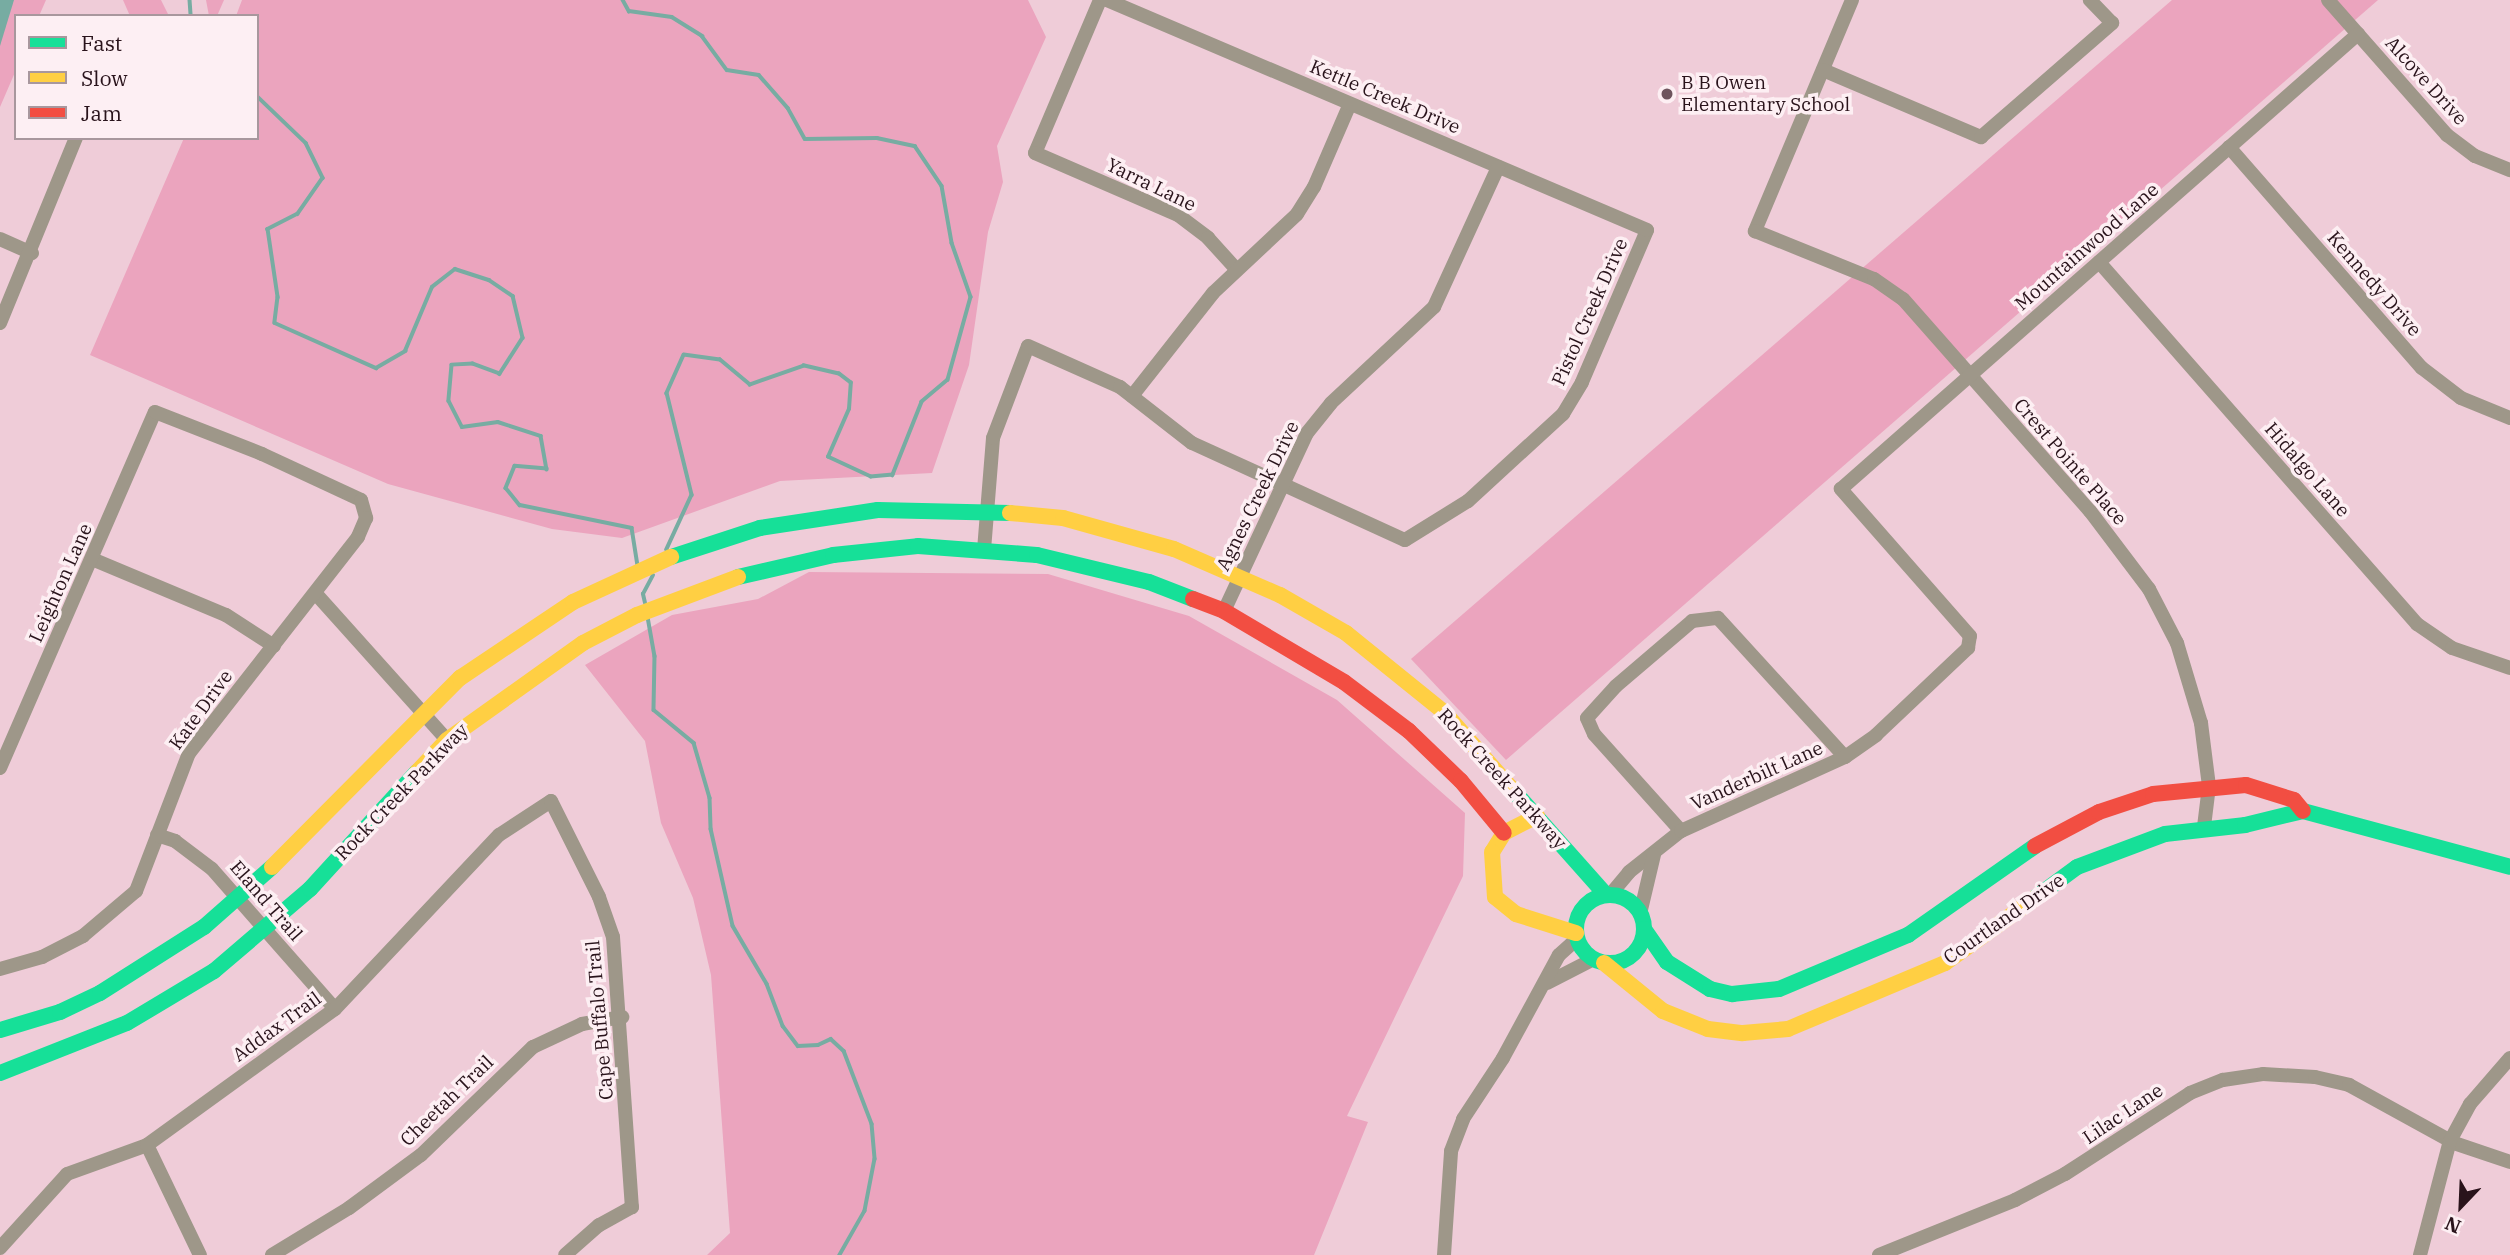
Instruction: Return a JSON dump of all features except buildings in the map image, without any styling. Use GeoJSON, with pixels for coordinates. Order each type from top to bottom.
{"type":"FeatureCollection","features":[{"type":"Feature","properties":{"kind":"street","name":"Yarra Lane"},"geometry":{"type":"LineString","coordinates":[[1100,0],[1035,153],[1178,215],[1208,238],[1237,270]]}},
{"type":"Feature","properties":{"kind":"street","name":"Kettle Creek Drive"},"geometry":{"type":"LineString","coordinates":[[1107,0],[1647,230]]}},
{"type":"Feature","properties":{"kind":"street"},"geometry":{"type":"LineString","coordinates":[[1852,0],[1823,70],[1981,137],[2112,23],[2090,0]]}},
{"type":"Feature","properties":{"kind":"street","name":"Alcove Drive"},"geometry":{"type":"LineString","coordinates":[[2328,0],[2453,140],[2477,157],[2510,170]]}},
{"type":"Feature","properties":{"kind":"street","name":"Mountainwood Lane"},"geometry":{"type":"LineString","coordinates":[[1968,648],[1970,636],[1841,489],[2358,34]]}},
{"type":"Feature","properties":{"kind":"street","name":"Crest Pointe Place"},"geometry":{"type":"LineString","coordinates":[[1823,70],[1755,232],[1874,279],[1903,299],[2090,511],[2149,589],[2177,643],[2201,723],[2208,786],[2204,827]]}},
{"type":"Feature","properties":{"kind":"street"},"geometry":{"type":"LineString","coordinates":[[1132,396],[1205,301],[1303,205],[1350,104]]}},
{"type":"Feature","properties":{"kind":"street"},"geometry":{"type":"LineString","coordinates":[[0,323],[32,253],[75,140]]}},
{"type":"Feature","properties":{"kind":"street","name":"Kennedy Drive"},"geometry":{"type":"LineString","coordinates":[[2229,147],[2422,368],[2461,398],[2510,418]]}},
{"type":"Feature","properties":{"kind":"street","name":"Agnes Creek Drive"},"geometry":{"type":"LineString","coordinates":[[1224,611],[1282,484],[1320,415],[1417,327],[1437,303],[1499,167]]}},
{"type":"Feature","properties":{"kind":"street","name":"Pistol Creek Drive"},"geometry":{"type":"LineString","coordinates":[[1282,484],[1405,540],[1468,501],[1563,414],[1582,382],[1647,230]]}},
{"type":"Feature","properties":{"kind":"street"},"geometry":{"type":"LineString","coordinates":[[0,239],[32,253]]}},
{"type":"Feature","properties":{"kind":"street","name":"Hidalgo Lane"},"geometry":{"type":"LineString","coordinates":[[2098,262],[2417,624],[2456,650],[2510,668]]}},
{"type":"Feature","properties":{"kind":"street"},"geometry":{"type":"LineString","coordinates":[[984,550],[995,427],[1028,346],[1101,377],[1132,396],[1187,440],[1282,484]]}},
{"type":"Feature","properties":{"kind":"street","name":"Kate Drive"},"geometry":{"type":"LineString","coordinates":[[0,969],[42,957],[83,936],[136,891],[189,753],[317,595],[358,537],[365,506],[262,454],[155,412]]}},
{"type":"Feature","properties":{"kind":"street","name":"Leighton Lane"},"geometry":{"type":"LineString","coordinates":[[0,768],[155,412]]}},
{"type":"Feature","properties":{"kind":"street","name":"Rock Creek Parkway"},"geometry":{"type":"LineString","coordinates":[[0,1030],[60,1012],[140,972],[240,899],[460,678],[573,602],[667,557],[760,528],[878,510],[1036,514],[1098,526],[1174,549],[1241,577],[1362,645],[1444,712],[1608,895]]}},
{"type":"Feature","properties":{"kind":"street","name":"Rock Creek Parkway"},"geometry":{"type":"LineString","coordinates":[[0,1073],[127,1023],[214,971],[310,890],[447,740],[583,643],[637,615],[756,570],[833,555],[918,546],[984,550],[1080,562],[1224,611],[1344,682],[1409,731],[1461,780],[1504,833],[1492,852],[1495,897],[1516,914],[1576,936]]}},
{"type":"Feature","properties":{"kind":"street"},"geometry":{"type":"LineString","coordinates":[[92,559],[226,615],[274,646]]}},
{"type":"Feature","properties":{"kind":"street"},"geometry":{"type":"LineString","coordinates":[[317,595],[447,740]]}},
{"type":"Feature","properties":{"kind":"street"},"geometry":{"type":"LineString","coordinates":[[1681,831],[1594,734],[1587,718],[1616,686],[1692,621],[1718,618],[1845,757]]}},
{"type":"Feature","properties":{"kind":"street","name":"Vanderbilt Lane"},"geometry":{"type":"LineString","coordinates":[[1608,895],[1629,872],[1654,855],[1681,831],[1845,757],[1876,735],[1968,648]]}},
{"type":"Feature","properties":{"kind":"street"},"geometry":{"type":"LineString","coordinates":[[1461,780],[1489,760]]}},
{"type":"Feature","properties":{"kind":"street","name":"Courtland Drive"},"geometry":{"type":"LineString","coordinates":[[1642,921],[1667,962],[1710,989],[1732,994],[1779,989],[1908,935],[2058,832],[2153,794],[2208,786],[2246,785],[2276,791],[2294,800],[2303,811]]}},
{"type":"Feature","properties":{"kind":"street","name":"Addax Trail"},"geometry":{"type":"LineString","coordinates":[[0,1248],[67,1174],[147,1144],[335,1009],[499,835],[551,801]]}},
{"type":"Feature","properties":{"kind":"street","name":"Cape Buffalo Trail"},"geometry":{"type":"LineString","coordinates":[[551,801],[608,916],[622,1017],[632,1207],[599,1225],[565,1255]]}},
{"type":"Feature","properties":{"kind":"street","name":"Courtland Drive"},"geometry":{"type":"LineString","coordinates":[[1599,961],[1662,1011],[1708,1029],[1743,1033],[1788,1029],[1945,962],[2077,867],[2165,834],[2204,827],[2245,825],[2303,811],[2510,867]]}},
{"type":"Feature","properties":{"kind":"street"},"geometry":{"type":"LineString","coordinates":[[1504,833],[1536,816]]}},
{"type":"Feature","properties":{"kind":"street","name":"Eland Trail"},"geometry":{"type":"LineString","coordinates":[[157,835],[195,854],[240,899],[335,1009]]}},
{"type":"Feature","properties":{"kind":"street"},"geometry":{"type":"LineString","coordinates":[[1546,983],[1599,961],[1621,961],[1635,952],[1654,855]]}},
{"type":"Feature","properties":{"kind":"street"},"geometry":{"type":"LineString","coordinates":[[1444,1255],[1447,1188],[1455,1140],[1522,1016],[1546,983],[1559,955],[1576,936],[1580,912],[1608,895],[1627,900],[1642,921]]}},
{"type":"Feature","properties":{"kind":"street"},"geometry":{"type":"LineString","coordinates":[[1576,936],[1599,961]]}},
{"type":"Feature","properties":{"kind":"street","name":"Cheetah Trail"},"geometry":{"type":"LineString","coordinates":[[272,1255],[349,1208],[421,1155],[534,1047],[582,1024],[622,1017]]}},
{"type":"Feature","properties":{"kind":"street"},"geometry":{"type":"LineString","coordinates":[[2420,1255],[2450,1141],[2470,1104],[2510,1058]]}},
{"type":"Feature","properties":{"kind":"street","name":"Lilac Lane"},"geometry":{"type":"LineString","coordinates":[[1879,1255],[2015,1200],[2115,1143],[2154,1113],[2224,1080],[2263,1074],[2315,1077],[2349,1085],[2450,1141],[2510,1162]]}},
{"type":"Feature","properties":{"kind":"street"},"geometry":{"type":"LineString","coordinates":[[147,1144],[200,1255]]}},
{"type":"Feature","properties":{"kind":"shaded area"},"geometry":{"type":"Polygon","coordinates":[[[0,0],[46,0],[40,14],[14,14],[14,75],[0,107],[0,0]]]}},
{"type":"Feature","properties":{"kind":"shaded area"},"geometry":{"type":"Polygon","coordinates":[[[0,0],[14,0],[0,46],[0,0]]]}},
{"type":"Feature","properties":{"kind":"shaded area"},"geometry":{"type":"Polygon","coordinates":[[[123,0],[161,0],[168,14],[129,14],[123,0]]]}},
{"type":"Feature","properties":{"kind":"shaded area"},"geometry":{"type":"Polygon","coordinates":[[[206,0],[224,0],[218,14],[209,14],[206,0]]]}},
{"type":"Feature","properties":{"kind":"shaded area"},"geometry":{"type":"Polygon","coordinates":[[[242,0],[1028,0],[1046,37],[997,146],[1003,182],[988,232],[969,365],[932,473],[780,481],[622,538],[552,529],[388,484],[90,355],[183,140],[259,140],[259,14],[237,14],[242,0]]]}},
{"type":"Feature","properties":{"kind":"shaded area"},"geometry":{"type":"Polygon","coordinates":[[[2172,0],[2378,0],[1506,760],[1411,659],[2172,0]]]}},
{"type":"Feature","properties":{"kind":"shaded area"},"geometry":{"type":"Polygon","coordinates":[[[809,572],[1048,574],[1189,616],[1337,700],[1465,813],[1463,876],[1347,1116],[1368,1122],[1314,1255],[707,1255],[730,1233],[711,975],[693,898],[661,823],[645,741],[585,665],[672,615],[758,599],[809,572]]]}},
{"type":"Feature","properties":{"kind":"waterway"},"geometry":{"type":"LineString","coordinates":[[190,0],[191,14]]}},
{"type":"Feature","properties":{"kind":"waterway"},"geometry":{"type":"LineString","coordinates":[[623,0],[629,11],[672,17],[702,36],[727,70],[759,75],[788,108],[805,139],[877,138],[915,146],[942,186],[952,243],[971,297],[948,380],[922,402],[893,475],[871,477],[828,457],[849,409],[851,383],[839,374],[804,366],[750,385],[720,360],[684,355],[667,393],[692,495],[667,549]]}},
{"type":"Feature","properties":{"kind":"waterway"},"geometry":{"type":"LineString","coordinates":[[259,98],[306,143],[323,178],[298,214],[268,229],[278,297],[275,323],[376,368],[405,351],[432,287],[455,269],[489,280],[513,296],[523,338],[500,374],[473,364],[452,365],[449,401],[462,427],[498,422],[541,436],[547,469],[515,466],[506,488],[520,505],[632,528],[638,564]]}},
{"type":"Feature","properties":{"kind":"waterway"},"geometry":{"type":"LineString","coordinates":[[645,603],[643,594],[653,575]]}},
{"type":"Feature","properties":{"kind":"waterway"},"geometry":{"type":"LineString","coordinates":[[648,617],[655,656],[654,710],[694,743],[710,798],[711,829],[733,926],[767,984],[783,1026],[798,1046],[818,1045],[831,1039],[844,1051],[872,1124],[875,1159],[865,1211],[840,1255]]}},
{"type":"Feature","properties":{"kind":"traffic: fast"},"geometry":{"type":"LineString","coordinates":[[671,557],[760,528],[878,510],[1010,513]]}},
{"type":"Feature","properties":{"kind":"traffic: fast"},"geometry":{"type":"LineString","coordinates":[[738,577],[833,555],[918,546],[1037,555],[1149,582],[1193,599]]}},
{"type":"Feature","properties":{"kind":"traffic: fast"},"geometry":{"type":"LineString","coordinates":[[0,1073],[127,1023],[214,971],[310,889],[417,772]]}},
{"type":"Feature","properties":{"kind":"traffic: fast"},"geometry":{"type":"LineString","coordinates":[[1511,788],[1606,895]]}},
{"type":"Feature","properties":{"kind":"traffic: fast"},"geometry":{"type":"LineString","coordinates":[[2035,898],[2077,867],[2165,834],[2245,825],[2303,811],[2510,867]]}},
{"type":"Feature","properties":{"kind":"traffic: fast"},"geometry":{"type":"LineString","coordinates":[[1644,929],[1667,962],[1710,989],[1732,994],[1779,989],[1908,935],[2035,846]]}},
{"type":"Feature","properties":{"kind":"traffic: fast"},"geometry":{"type":"LineString","coordinates":[[0,1030],[60,1012],[100,993],[204,927],[272,867]]}},
{"type":"Feature","properties":{"kind":"traffic: fast"},"geometry":{"type":"LineString","coordinates":[[1610,895],[1623,898],[1634,905],[1641,916],[1644,929],[1641,942],[1634,953],[1623,960],[1610,963],[1597,960],[1586,953],[1579,942],[1576,929],[1579,916],[1586,905],[1597,898],[1610,895]]}},
{"type":"Feature","properties":{"kind":"traffic: slow"},"geometry":{"type":"LineString","coordinates":[[1010,513],[1063,518],[1174,549],[1280,595],[1346,633],[1444,712],[1511,788]]}},
{"type":"Feature","properties":{"kind":"traffic: slow"},"geometry":{"type":"LineString","coordinates":[[272,867],[460,678],[573,602],[671,557]]}},
{"type":"Feature","properties":{"kind":"traffic: slow"},"geometry":{"type":"LineString","coordinates":[[417,772],[447,740],[583,643],[637,615],[738,577]]}},
{"type":"Feature","properties":{"kind":"traffic: slow"},"geometry":{"type":"LineString","coordinates":[[1537,816],[1504,833],[1492,852],[1495,897],[1516,914],[1576,933]]}},
{"type":"Feature","properties":{"kind":"traffic: slow"},"geometry":{"type":"LineString","coordinates":[[1604,963],[1663,1011],[1708,1029],[1743,1033],[1788,1029],[1945,963],[2035,898]]}},
{"type":"Feature","properties":{"kind":"traffic: jam"},"geometry":{"type":"LineString","coordinates":[[1193,599],[1224,611],[1344,682],[1409,731],[1461,781],[1504,833]]}},
{"type":"Feature","properties":{"kind":"traffic: jam"},"geometry":{"type":"LineString","coordinates":[[2035,846],[2099,812],[2153,794],[2246,785],[2294,800],[2303,811]]}},
{"type":"Feature","properties":{"kind":"place","name":"B B Owen Elementary School"},"geometry":{"type":"Point","coordinates":[1667,94]}}]}
